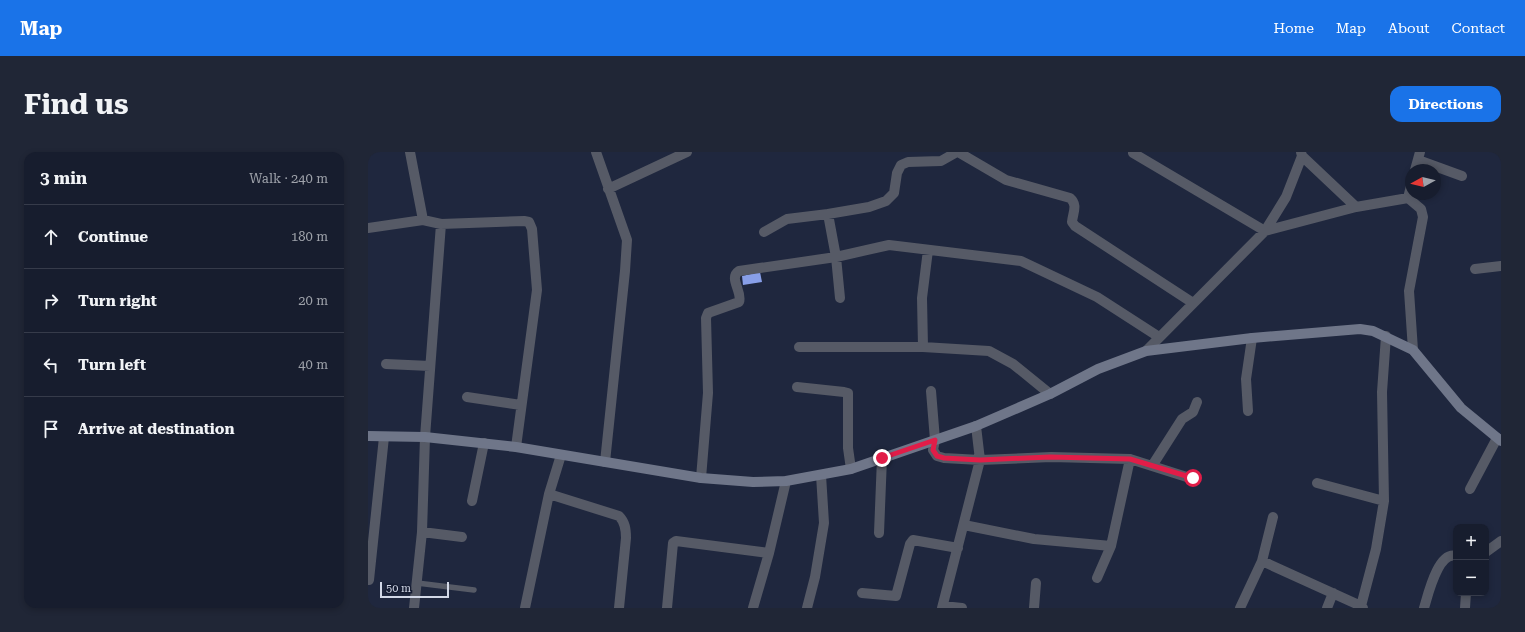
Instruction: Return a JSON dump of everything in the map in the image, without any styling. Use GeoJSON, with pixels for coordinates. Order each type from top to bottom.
{"type":"FeatureCollection","features":[{"type":"Feature","properties":{"kind":"main road"},"geometry":{"type":"LineString","coordinates":[[368,436],[425,437],[516,447],[701,478],[753,482],[786,481],[851,469],[976,426],[1050,394],[1098,369],[1146,351],[1252,338],[1360,329],[1373,331],[1386,336],[1413,350],[1461,408],[1499,440]]}},
{"type":"Feature","properties":{"kind":"street"},"geometry":{"type":"LineString","coordinates":[[410,152],[423,220]]}},
{"type":"Feature","properties":{"kind":"street"},"geometry":{"type":"LineString","coordinates":[[596,152],[627,240],[626,271],[605,462]]}},
{"type":"Feature","properties":{"kind":"street"},"geometry":{"type":"LineString","coordinates":[[608,189],[687,152]]}},
{"type":"Feature","properties":{"kind":"street"},"geometry":{"type":"LineString","coordinates":[[764,232],[787,219],[869,207],[886,201],[894,193],[897,173],[901,165],[908,162],[941,161],[958,152],[1006,180],[1070,198],[1074,202],[1075,206],[1072,222],[1075,226],[1193,303]]}},
{"type":"Feature","properties":{"kind":"street"},"geometry":{"type":"LineString","coordinates":[[1133,153],[1264,231],[1356,207],[1405,199]]}},
{"type":"Feature","properties":{"kind":"street"},"geometry":{"type":"LineString","coordinates":[[1146,351],[1264,231],[1286,197],[1301,154],[1356,207]]}},
{"type":"Feature","properties":{"kind":"street"},"geometry":{"type":"LineString","coordinates":[[1418,161],[1462,176]]}},
{"type":"Feature","properties":{"kind":"street"},"geometry":{"type":"LineString","coordinates":[[1410,200],[1421,209],[1422,217],[1409,291],[1413,350]]}},
{"type":"Feature","properties":{"kind":"street"},"geometry":{"type":"LineString","coordinates":[[828,214],[836,257],[840,298]]}},
{"type":"Feature","properties":{"kind":"street"},"geometry":{"type":"LineString","coordinates":[[368,228],[423,220],[441,224],[529,222],[532,229],[536,290],[516,447]]}},
{"type":"Feature","properties":{"kind":"street"},"geometry":{"type":"LineString","coordinates":[[414,608],[422,532],[425,437],[441,224]]}},
{"type":"Feature","properties":{"kind":"street"},"geometry":{"type":"LineString","coordinates":[[701,478],[708,393],[706,318],[708,313],[739,302],[740,298],[734,277],[739,271],[836,257],[889,245],[1021,261],[1097,297],[1159,337]]}},
{"type":"Feature","properties":{"kind":"street"},"geometry":{"type":"LineString","coordinates":[[923,347],[922,298],[928,250]]}},
{"type":"Feature","properties":{"kind":"street"},"geometry":{"type":"LineString","coordinates":[[1475,269],[1501,266]]}},
{"type":"Feature","properties":{"kind":"street"},"geometry":{"type":"LineString","coordinates":[[1262,561],[1362,607],[1376,549],[1384,500],[1382,392],[1386,336]]}},
{"type":"Feature","properties":{"kind":"street"},"geometry":{"type":"LineString","coordinates":[[1248,411],[1246,379],[1252,338]]}},
{"type":"Feature","properties":{"kind":"street"},"geometry":{"type":"LineString","coordinates":[[799,347],[923,347],[989,350],[1013,364],[1050,394]]}},
{"type":"Feature","properties":{"kind":"street"},"geometry":{"type":"LineString","coordinates":[[386,364],[430,366]]}},
{"type":"Feature","properties":{"kind":"street"},"geometry":{"type":"LineString","coordinates":[[797,387],[848,393],[848,448],[851,469]]}},
{"type":"Feature","properties":{"kind":"street"},"geometry":{"type":"LineString","coordinates":[[931,391],[935,440],[933,450],[937,456],[944,458],[980,460],[1050,457],[1130,459],[1193,478]]}},
{"type":"Feature","properties":{"kind":"street"},"geometry":{"type":"LineString","coordinates":[[467,397],[521,405]]}},
{"type":"Feature","properties":{"kind":"street"},"geometry":{"type":"LineString","coordinates":[[1152,466],[1182,419],[1193,412],[1197,402]]}},
{"type":"Feature","properties":{"kind":"street"},"geometry":{"type":"LineString","coordinates":[[962,608],[943,607],[980,460],[976,426]]}},
{"type":"Feature","properties":{"kind":"street"},"geometry":{"type":"LineString","coordinates":[[369,580],[384,437]]}},
{"type":"Feature","properties":{"kind":"street"},"geometry":{"type":"LineString","coordinates":[[1470,489],[1499,440]]}},
{"type":"Feature","properties":{"kind":"street"},"geometry":{"type":"LineString","coordinates":[[472,501],[484,444]]}},
{"type":"Feature","properties":{"kind":"street"},"geometry":{"type":"LineString","coordinates":[[525,608],[549,494],[561,455]]}},
{"type":"Feature","properties":{"kind":"street"},"geometry":{"type":"LineString","coordinates":[[879,534],[882,458]]}},
{"type":"Feature","properties":{"kind":"street"},"geometry":{"type":"LineString","coordinates":[[1097,578],[1111,546],[1130,459]]}},
{"type":"Feature","properties":{"kind":"street"},"geometry":{"type":"LineString","coordinates":[[807,608],[816,577],[824,523],[822,475]]}},
{"type":"Feature","properties":{"kind":"street"},"geometry":{"type":"LineString","coordinates":[[753,608],[769,553],[786,481]]}},
{"type":"Feature","properties":{"kind":"street"},"geometry":{"type":"LineString","coordinates":[[1317,484],[1384,500]]}},
{"type":"Feature","properties":{"kind":"street"},"geometry":{"type":"LineString","coordinates":[[549,494],[619,516],[623,520],[626,530],[626,538],[619,608]]}},
{"type":"Feature","properties":{"kind":"street"},"geometry":{"type":"LineString","coordinates":[[1240,608],[1262,561],[1273,517]]}},
{"type":"Feature","properties":{"kind":"street"},"geometry":{"type":"LineString","coordinates":[[964,525],[1034,539],[1111,546]]}},
{"type":"Feature","properties":{"kind":"street"},"geometry":{"type":"LineString","coordinates":[[422,532],[462,536]]}},
{"type":"Feature","properties":{"kind":"street"},"geometry":{"type":"LineString","coordinates":[[862,593],[896,596],[910,544],[913,540],[958,548]]}},
{"type":"Feature","properties":{"kind":"street"},"geometry":{"type":"LineString","coordinates":[[1489,550],[1501,540]]}},
{"type":"Feature","properties":{"kind":"street"},"geometry":{"type":"LineString","coordinates":[[667,608],[673,543],[676,541],[769,553]]}},
{"type":"Feature","properties":{"kind":"street"},"geometry":{"type":"LineString","coordinates":[[1424,608],[1434,577],[1444,559],[1453,555]]}},
{"type":"Feature","properties":{"kind":"street"},"geometry":{"type":"LineString","coordinates":[[1034,608],[1036,582]]}},
{"type":"Feature","properties":{"kind":"street"},"geometry":{"type":"LineString","coordinates":[[1327,608],[1333,593]]}},
{"type":"Feature","properties":{"kind":"street"},"geometry":{"type":"LineString","coordinates":[[1465,608],[1466,596]]}},
{"type":"Feature","properties":{"kind":"lane"},"geometry":{"type":"LineString","coordinates":[[417,583],[474,590]]}},
{"type":"Feature","properties":{"kind":"building"},"geometry":{"type":"Polygon","coordinates":[[[760,272],[762,282],[743,285],[742,276],[760,272]]]}},
{"type":"Feature","properties":{"kind":"route"},"geometry":{"type":"LineString","coordinates":[[882,458],[935,440],[933,450],[937,456],[944,458],[980,460],[1050,457],[1130,459],[1193,478]]}}]}
